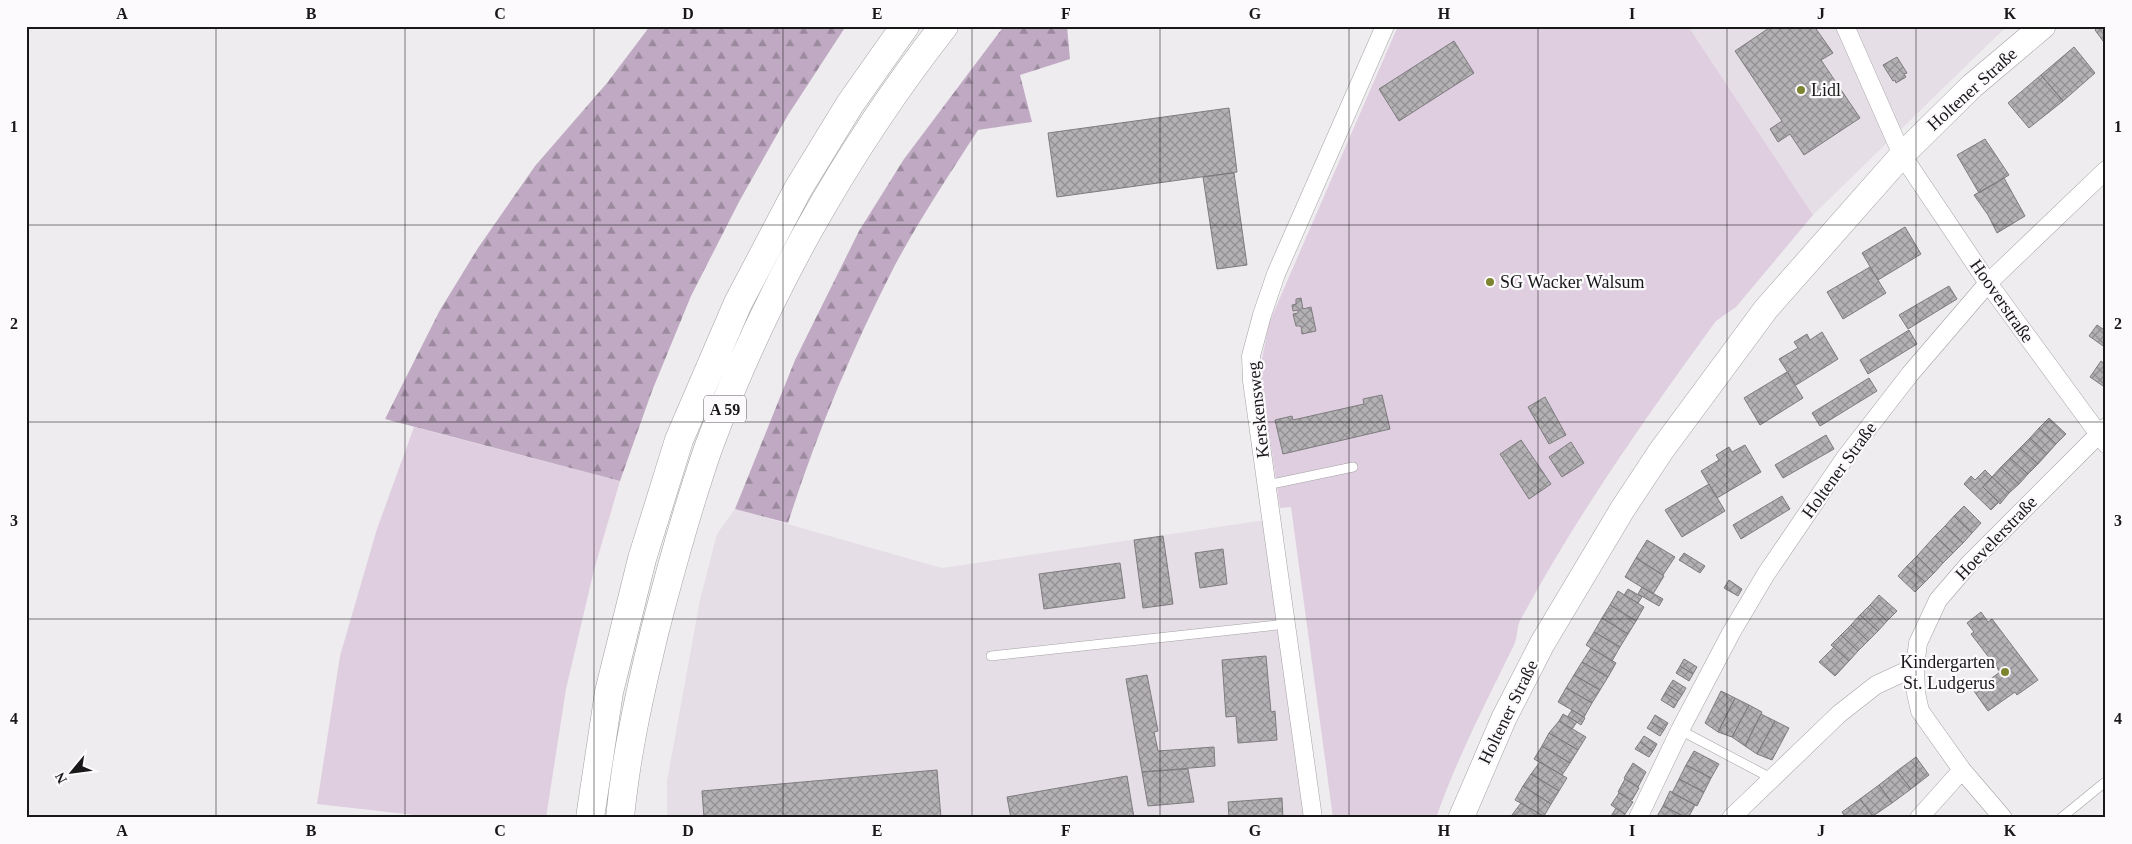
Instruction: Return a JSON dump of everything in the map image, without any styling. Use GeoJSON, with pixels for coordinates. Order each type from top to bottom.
{"type":"FeatureCollection","features":[{"type":"Feature","properties":{"kind":"highway","name":"A 59"},"geometry":{"type":"LineString","coordinates":[[590,818],[611,682],[642,559],[679,440],[738,303],[798,190],[850,104],[906,26]]}},
{"type":"Feature","properties":{"kind":"highway","name":"A 59"},"geometry":{"type":"LineString","coordinates":[[620,818],[638,698],[670,570],[710,446],[763,318],[822,207],[874,122],[944,26]]}},
{"type":"Feature","properties":{"kind":"street","name":"Kerskensweg"},"geometry":{"type":"LineString","coordinates":[[1313,818],[1252,381],[1251,356],[1276,274],[1385,26]]}},
{"type":"Feature","properties":{"kind":"street"},"geometry":{"type":"LineString","coordinates":[[1845,26],[1902,155]]}},
{"type":"Feature","properties":{"kind":"street","name":"Holtener Straße"},"geometry":{"type":"LineString","coordinates":[[1461,818],[1504,718],[1542,644],[1622,510],[1661,452],[1766,309],[1902,155],[1972,86],[2043,26]]}},
{"type":"Feature","properties":{"kind":"street","name":"Hooverstraße"},"geometry":{"type":"LineString","coordinates":[[1902,155],[1988,283],[2103,435]]}},
{"type":"Feature","properties":{"kind":"street","name":"Holtener Straße"},"geometry":{"type":"LineString","coordinates":[[1638,818],[1680,730],[1731,633],[1805,515],[1845,458],[1910,374],[1988,283],[2106,170]]}},
{"type":"Feature","properties":{"kind":"street","name":"Hoevelerstraße"},"geometry":{"type":"LineString","coordinates":[[2003,818],[1962,770],[1920,711],[1916,693],[1914,666],[1918,643],[1938,600],[1969,564],[2103,435]]}},
{"type":"Feature","properties":{"kind":"street"},"geometry":{"type":"LineString","coordinates":[[1731,818],[1839,714],[1876,685],[1914,666]]}},
{"type":"Feature","properties":{"kind":"street"},"geometry":{"type":"LineString","coordinates":[[1919,818],[1962,770]]}},
{"type":"Feature","properties":{"kind":"lane"},"geometry":{"type":"LineString","coordinates":[[1267,485],[1353,467]]}},
{"type":"Feature","properties":{"kind":"lane"},"geometry":{"type":"LineString","coordinates":[[992,656],[1287,624]]}},
{"type":"Feature","properties":{"kind":"lane"},"geometry":{"type":"LineString","coordinates":[[1680,730],[1771,778]]}},
{"type":"Feature","properties":{"kind":"lane"},"geometry":{"type":"LineString","coordinates":[[2061,818],[2104,783]]}},
{"type":"Feature","properties":{"kind":"shaded area"},"geometry":{"type":"Polygon","coordinates":[[[1398,26],[1688,26],[1813,215],[1736,307],[1716,321],[1638,430],[1565,542],[1519,622],[1514,645],[1463,752],[1436,818],[1333,818],[1291,507],[1280,508],[1260,369],[1269,323],[1398,26]]]}},
{"type":"Feature","properties":{"kind":"shaded area"},"geometry":{"type":"Polygon","coordinates":[[[1688,26],[2007,26],[1813,215],[1688,26]]]}},
{"type":"Feature","properties":{"kind":"shaded area"},"geometry":{"type":"Polygon","coordinates":[[[414,427],[620,481],[594,570],[566,689],[546,818],[441,818],[317,804],[340,656],[377,529],[414,427]]]}},
{"type":"Feature","properties":{"kind":"shaded area"},"geometry":{"type":"Polygon","coordinates":[[[735,509],[942,568],[1272,519],[1318,818],[667,818],[667,781],[700,600],[717,534],[735,509]]]}},
{"type":"Feature","properties":{"kind":"green space"},"geometry":{"type":"Polygon","coordinates":[[[650,26],[846,26],[788,115],[740,200],[691,296],[652,391],[620,481],[385,419],[440,310],[478,248],[535,166],[607,83],[650,26]]]}},
{"type":"Feature","properties":{"kind":"green space"},"geometry":{"type":"Polygon","coordinates":[[[1004,26],[1067,26],[1070,59],[1020,75],[1032,122],[978,130],[924,215],[894,267],[849,361],[810,457],[788,523],[735,509],[795,360],[859,231],[904,159],[1004,26]]]}},
{"type":"Feature","properties":{"kind":"building","name":"Lidl"},"geometry":{"type":"Polygon","coordinates":[[[1772,26],[1814,26],[1833,53],[1821,60],[1860,118],[1804,155],[1790,134],[1778,142],[1770,129],[1782,121],[1735,51],[1772,26]]]}},
{"type":"Feature","properties":{"kind":"building"},"geometry":{"type":"Polygon","coordinates":[[[2099,26],[2106,26],[2106,45],[2095,30],[2099,26]]]}},
{"type":"Feature","properties":{"kind":"building"},"geometry":{"type":"Polygon","coordinates":[[[1454,41],[1474,73],[1399,121],[1379,89],[1454,41]]]}},
{"type":"Feature","properties":{"kind":"building"},"geometry":{"type":"Polygon","coordinates":[[[2074,47],[2095,73],[2063,101],[2041,75],[2074,47]]]}},
{"type":"Feature","properties":{"kind":"building"},"geometry":{"type":"Polygon","coordinates":[[[1897,57],[1907,73],[1904,74],[1906,77],[1896,83],[1883,65],[1897,57]]]}},
{"type":"Feature","properties":{"kind":"building"},"geometry":{"type":"Polygon","coordinates":[[[2041,75],[2063,101],[2029,128],[2008,103],[2041,75]]]}},
{"type":"Feature","properties":{"kind":"building"},"geometry":{"type":"Polygon","coordinates":[[[1229,108],[1237,172],[1057,197],[1048,133],[1229,108]]]}},
{"type":"Feature","properties":{"kind":"building"},"geometry":{"type":"Polygon","coordinates":[[[1985,139],[2009,175],[1979,193],[1957,155],[1985,139]]]}},
{"type":"Feature","properties":{"kind":"building"},"geometry":{"type":"Polygon","coordinates":[[[1234,173],[1247,265],[1217,269],[1203,177],[1234,173]]]}},
{"type":"Feature","properties":{"kind":"building"},"geometry":{"type":"Polygon","coordinates":[[[2004,178],[2025,216],[1997,233],[1988,215],[1974,195],[2004,178]]]}},
{"type":"Feature","properties":{"kind":"building"},"geometry":{"type":"Polygon","coordinates":[[[1905,227],[1921,254],[1878,280],[1862,253],[1905,227]]]}},
{"type":"Feature","properties":{"kind":"building"},"geometry":{"type":"Polygon","coordinates":[[[1870,267],[1886,293],[1843,319],[1827,292],[1870,267]]]}},
{"type":"Feature","properties":{"kind":"building"},"geometry":{"type":"Polygon","coordinates":[[[1949,286],[1957,299],[1908,329],[1899,315],[1949,286]]]}},
{"type":"Feature","properties":{"kind":"building"},"geometry":{"type":"Polygon","coordinates":[[[1301,298],[1303,309],[1311,307],[1316,331],[1302,334],[1301,326],[1296,326],[1293,314],[1298,313],[1298,310],[1293,311],[1292,305],[1296,304],[1296,299],[1301,298]]]}},
{"type":"Feature","properties":{"kind":"building"},"geometry":{"type":"Polygon","coordinates":[[[2097,325],[2106,331],[2106,348],[2089,336],[2097,325]]]}},
{"type":"Feature","properties":{"kind":"building"},"geometry":{"type":"Polygon","coordinates":[[[1909,330],[1917,344],[1868,374],[1860,360],[1909,330]]]}},
{"type":"Feature","properties":{"kind":"building"},"geometry":{"type":"Polygon","coordinates":[[[1822,332],[1838,359],[1796,385],[1779,359],[1798,348],[1794,342],[1807,334],[1810,340],[1822,332]]]}},
{"type":"Feature","properties":{"kind":"building"},"geometry":{"type":"Polygon","coordinates":[[[2101,361],[2106,365],[2106,388],[2090,377],[2101,361]]]}},
{"type":"Feature","properties":{"kind":"building"},"geometry":{"type":"Polygon","coordinates":[[[1787,372],[1803,398],[1760,425],[1744,398],[1787,372]]]}},
{"type":"Feature","properties":{"kind":"building"},"geometry":{"type":"Polygon","coordinates":[[[1869,378],[1877,391],[1820,426],[1812,413],[1869,378]]]}},
{"type":"Feature","properties":{"kind":"building"},"geometry":{"type":"Polygon","coordinates":[[[1382,395],[1390,429],[1283,454],[1275,420],[1292,416],[1293,420],[1364,404],[1363,399],[1382,395]]]}},
{"type":"Feature","properties":{"kind":"building"},"geometry":{"type":"Polygon","coordinates":[[[1545,397],[1566,435],[1549,444],[1528,407],[1545,397]]]}},
{"type":"Feature","properties":{"kind":"building"},"geometry":{"type":"Polygon","coordinates":[[[2049,418],[2066,434],[2056,444],[2039,428],[2049,418]]]}},
{"type":"Feature","properties":{"kind":"building"},"geometry":{"type":"Polygon","coordinates":[[[2039,428],[2056,444],[2047,454],[2030,438],[2039,428]]]}},
{"type":"Feature","properties":{"kind":"building"},"geometry":{"type":"Polygon","coordinates":[[[1826,435],[1834,449],[1783,478],[1775,465],[1826,435]]]}},
{"type":"Feature","properties":{"kind":"building"},"geometry":{"type":"Polygon","coordinates":[[[2030,438],[2047,454],[2038,464],[2020,448],[2030,438]]]}},
{"type":"Feature","properties":{"kind":"building"},"geometry":{"type":"Polygon","coordinates":[[[1521,440],[1551,484],[1529,499],[1500,454],[1521,440]]]}},
{"type":"Feature","properties":{"kind":"building"},"geometry":{"type":"Polygon","coordinates":[[[1571,442],[1584,463],[1562,477],[1549,457],[1571,442]]]}},
{"type":"Feature","properties":{"kind":"building"},"geometry":{"type":"Polygon","coordinates":[[[1745,445],[1761,472],[1717,498],[1701,471],[1719,460],[1716,455],[1729,447],[1732,452],[1745,445]]]}},
{"type":"Feature","properties":{"kind":"building"},"geometry":{"type":"Polygon","coordinates":[[[2020,448],[2038,464],[2028,474],[2010,458],[2020,448]]]}},
{"type":"Feature","properties":{"kind":"building"},"geometry":{"type":"Polygon","coordinates":[[[2010,458],[2028,474],[2019,484],[2001,467],[2010,458]]]}},
{"type":"Feature","properties":{"kind":"building"},"geometry":{"type":"Polygon","coordinates":[[[2001,467],[2019,484],[2009,493],[1992,477],[2001,467]]]}},
{"type":"Feature","properties":{"kind":"building"},"geometry":{"type":"Polygon","coordinates":[[[1985,470],[1992,477],[1983,487],[1999,502],[1991,510],[1964,484],[1971,476],[1975,480],[1985,470]]]}},
{"type":"Feature","properties":{"kind":"building"},"geometry":{"type":"Polygon","coordinates":[[[1992,477],[2009,493],[2000,504],[1983,487],[1992,477]]]}},
{"type":"Feature","properties":{"kind":"building"},"geometry":{"type":"Polygon","coordinates":[[[1709,484],[1725,511],[1682,537],[1665,510],[1709,484]]]}},
{"type":"Feature","properties":{"kind":"building"},"geometry":{"type":"Polygon","coordinates":[[[1782,496],[1790,509],[1741,539],[1733,525],[1782,496]]]}},
{"type":"Feature","properties":{"kind":"building"},"geometry":{"type":"Polygon","coordinates":[[[1964,506],[1981,523],[1972,533],[1954,516],[1964,506]]]}},
{"type":"Feature","properties":{"kind":"building"},"geometry":{"type":"Polygon","coordinates":[[[1954,516],[1972,533],[1963,543],[1945,526],[1954,516]]]}},
{"type":"Feature","properties":{"kind":"building"},"geometry":{"type":"Polygon","coordinates":[[[1945,526],[1963,543],[1953,553],[1935,536],[1945,526]]]}},
{"type":"Feature","properties":{"kind":"building"},"geometry":{"type":"Polygon","coordinates":[[[1163,536],[1173,604],[1143,608],[1134,540],[1163,536]]]}},
{"type":"Feature","properties":{"kind":"building"},"geometry":{"type":"Polygon","coordinates":[[[1935,536],[1953,553],[1943,563],[1926,546],[1935,536]]]}},
{"type":"Feature","properties":{"kind":"building"},"geometry":{"type":"Polygon","coordinates":[[[1647,540],[1675,557],[1663,575],[1636,558],[1647,540]]]}},
{"type":"Feature","properties":{"kind":"building"},"geometry":{"type":"Polygon","coordinates":[[[1926,546],[1943,563],[1934,573],[1917,556],[1926,546]]]}},
{"type":"Feature","properties":{"kind":"building"},"geometry":{"type":"Polygon","coordinates":[[[1223,549],[1227,584],[1200,588],[1195,553],[1223,549]]]}},
{"type":"Feature","properties":{"kind":"building"},"geometry":{"type":"Polygon","coordinates":[[[1684,553],[1705,566],[1700,573],[1679,560],[1684,553]]]}},
{"type":"Feature","properties":{"kind":"building"},"geometry":{"type":"Polygon","coordinates":[[[1917,556],[1934,573],[1925,582],[1907,566],[1917,556]]]}},
{"type":"Feature","properties":{"kind":"building"},"geometry":{"type":"Polygon","coordinates":[[[1636,558],[1664,576],[1653,594],[1625,577],[1636,558]]]}},
{"type":"Feature","properties":{"kind":"building"},"geometry":{"type":"Polygon","coordinates":[[[1120,563],[1125,598],[1044,609],[1039,574],[1120,563]]]}},
{"type":"Feature","properties":{"kind":"building"},"geometry":{"type":"Polygon","coordinates":[[[1907,566],[1925,582],[1915,592],[1898,576],[1907,566]]]}},
{"type":"Feature","properties":{"kind":"building"},"geometry":{"type":"Polygon","coordinates":[[[1729,580],[1742,589],[1738,596],[1724,588],[1729,580]]]}},
{"type":"Feature","properties":{"kind":"building"},"geometry":{"type":"Polygon","coordinates":[[[1642,587],[1663,599],[1659,606],[1638,594],[1642,587]]]}},
{"type":"Feature","properties":{"kind":"building"},"geometry":{"type":"Polygon","coordinates":[[[1628,589],[1642,597],[1638,603],[1624,595],[1628,589]]]}},
{"type":"Feature","properties":{"kind":"building"},"geometry":{"type":"Polygon","coordinates":[[[1618,591],[1644,607],[1636,621],[1610,605],[1618,591]]]}},
{"type":"Feature","properties":{"kind":"building"},"geometry":{"type":"Polygon","coordinates":[[[1879,595],[1897,611],[1887,621],[1870,605],[1879,595]]]}},
{"type":"Feature","properties":{"kind":"building"},"geometry":{"type":"Polygon","coordinates":[[[1610,605],[1636,621],[1628,634],[1602,618],[1610,605]]]}},
{"type":"Feature","properties":{"kind":"building"},"geometry":{"type":"Polygon","coordinates":[[[1870,605],[1887,621],[1878,631],[1860,615],[1870,605]]]}},
{"type":"Feature","properties":{"kind":"building","name":"Kindergarten St. Ludgerus"},"geometry":{"type":"Polygon","coordinates":[[[1981,612],[1988,622],[1992,619],[2038,680],[2017,695],[2015,692],[1988,711],[1974,691],[2000,672],[1971,634],[1974,632],[1967,623],[1981,612]]]}},
{"type":"Feature","properties":{"kind":"building"},"geometry":{"type":"Polygon","coordinates":[[[1860,615],[1878,631],[1868,641],[1851,625],[1860,615]]]}},
{"type":"Feature","properties":{"kind":"building"},"geometry":{"type":"Polygon","coordinates":[[[1602,618],[1628,634],[1620,647],[1594,632],[1602,618]]]}},
{"type":"Feature","properties":{"kind":"building"},"geometry":{"type":"Polygon","coordinates":[[[1851,625],[1868,641],[1858,651],[1841,635],[1851,625]]]}},
{"type":"Feature","properties":{"kind":"building"},"geometry":{"type":"Polygon","coordinates":[[[1594,632],[1620,647],[1612,661],[1586,645],[1594,632]]]}},
{"type":"Feature","properties":{"kind":"building"},"geometry":{"type":"Polygon","coordinates":[[[1841,635],[1858,651],[1849,661],[1831,645],[1841,635]]]}},
{"type":"Feature","properties":{"kind":"building"},"geometry":{"type":"Polygon","coordinates":[[[1834,647],[1849,661],[1835,676],[1819,662],[1834,647]]]}},
{"type":"Feature","properties":{"kind":"building"},"geometry":{"type":"Polygon","coordinates":[[[1591,648],[1616,663],[1608,677],[1582,662],[1591,648]]]}},
{"type":"Feature","properties":{"kind":"building"},"geometry":{"type":"Polygon","coordinates":[[[1266,656],[1271,712],[1275,711],[1277,740],[1238,743],[1236,716],[1226,717],[1222,660],[1266,656]]]}},
{"type":"Feature","properties":{"kind":"building"},"geometry":{"type":"Polygon","coordinates":[[[1684,659],[1697,667],[1693,674],[1680,666],[1684,659]]]}},
{"type":"Feature","properties":{"kind":"building"},"geometry":{"type":"Polygon","coordinates":[[[1582,662],[1608,677],[1600,690],[1574,675],[1582,662]]]}},
{"type":"Feature","properties":{"kind":"building"},"geometry":{"type":"Polygon","coordinates":[[[1680,666],[1693,674],[1689,681],[1676,673],[1680,666]]]}},
{"type":"Feature","properties":{"kind":"building"},"geometry":{"type":"Polygon","coordinates":[[[1147,675],[1158,731],[1154,732],[1158,751],[1214,747],[1215,766],[1142,772],[1126,679],[1147,675]]]}},
{"type":"Feature","properties":{"kind":"building"},"geometry":{"type":"Polygon","coordinates":[[[1574,675],[1600,690],[1592,703],[1566,688],[1574,675]]]}},
{"type":"Feature","properties":{"kind":"building"},"geometry":{"type":"Polygon","coordinates":[[[1673,680],[1686,688],[1682,695],[1669,686],[1673,680]]]}},
{"type":"Feature","properties":{"kind":"building"},"geometry":{"type":"Polygon","coordinates":[[[1669,686],[1682,695],[1678,701],[1665,693],[1669,686]]]}},
{"type":"Feature","properties":{"kind":"building"},"geometry":{"type":"Polygon","coordinates":[[[1566,688],[1592,703],[1584,717],[1558,702],[1566,688]]]}},
{"type":"Feature","properties":{"kind":"building"},"geometry":{"type":"Polygon","coordinates":[[[1721,691],[1735,698],[1718,732],[1705,723],[1721,691]]]}},
{"type":"Feature","properties":{"kind":"building"},"geometry":{"type":"Polygon","coordinates":[[[1665,693],[1678,701],[1674,708],[1661,700],[1665,693]]]}},
{"type":"Feature","properties":{"kind":"building"},"geometry":{"type":"Polygon","coordinates":[[[1735,698],[1749,705],[1732,737],[1718,732],[1735,698]]]}},
{"type":"Feature","properties":{"kind":"building"},"geometry":{"type":"Polygon","coordinates":[[[1749,705],[1762,712],[1745,746],[1732,737],[1749,705]]]}},
{"type":"Feature","properties":{"kind":"building"},"geometry":{"type":"Polygon","coordinates":[[[1572,710],[1585,718],[1581,725],[1568,716],[1572,710]]]}},
{"type":"Feature","properties":{"kind":"building"},"geometry":{"type":"Polygon","coordinates":[[[1563,714],[1577,722],[1572,729],[1559,721],[1563,714]]]}},
{"type":"Feature","properties":{"kind":"building"},"geometry":{"type":"Polygon","coordinates":[[[1761,714],[1775,721],[1757,754],[1745,746],[1761,714]]]}},
{"type":"Feature","properties":{"kind":"building"},"geometry":{"type":"Polygon","coordinates":[[[1655,715],[1668,723],[1664,730],[1651,722],[1655,715]]]}},
{"type":"Feature","properties":{"kind":"building"},"geometry":{"type":"Polygon","coordinates":[[[1559,721],[1586,737],[1578,750],[1549,733],[1559,721]]]}},
{"type":"Feature","properties":{"kind":"building"},"geometry":{"type":"Polygon","coordinates":[[[1775,721],[1789,728],[1772,760],[1757,754],[1775,721]]]}},
{"type":"Feature","properties":{"kind":"building"},"geometry":{"type":"Polygon","coordinates":[[[1651,722],[1664,730],[1660,736],[1647,728],[1651,722]]]}},
{"type":"Feature","properties":{"kind":"building"},"geometry":{"type":"Polygon","coordinates":[[[1549,733],[1578,750],[1570,763],[1542,746],[1549,733]]]}},
{"type":"Feature","properties":{"kind":"building"},"geometry":{"type":"Polygon","coordinates":[[[1644,736],[1657,744],[1653,751],[1640,742],[1644,736]]]}},
{"type":"Feature","properties":{"kind":"building"},"geometry":{"type":"Polygon","coordinates":[[[1640,742],[1653,751],[1649,757],[1635,749],[1640,742]]]}},
{"type":"Feature","properties":{"kind":"building"},"geometry":{"type":"Polygon","coordinates":[[[1542,746],[1570,763],[1562,775],[1534,759],[1542,746]]]}},
{"type":"Feature","properties":{"kind":"building"},"geometry":{"type":"Polygon","coordinates":[[[1694,751],[1719,764],[1711,778],[1686,765],[1694,751]]]}},
{"type":"Feature","properties":{"kind":"building"},"geometry":{"type":"Polygon","coordinates":[[[1916,757],[1929,775],[1911,789],[1897,771],[1916,757]]]}},
{"type":"Feature","properties":{"kind":"building"},"geometry":{"type":"Polygon","coordinates":[[[1540,762],[1567,778],[1559,791],[1531,774],[1540,762]]]}},
{"type":"Feature","properties":{"kind":"building"},"geometry":{"type":"Polygon","coordinates":[[[1633,763],[1646,772],[1638,787],[1624,778],[1633,763]]]}},
{"type":"Feature","properties":{"kind":"building"},"geometry":{"type":"Polygon","coordinates":[[[1686,765],[1711,778],[1704,792],[1679,779],[1686,765]]]}},
{"type":"Feature","properties":{"kind":"building"},"geometry":{"type":"Polygon","coordinates":[[[1188,769],[1194,802],[1148,806],[1142,772],[1188,769]]]}},
{"type":"Feature","properties":{"kind":"building"},"geometry":{"type":"Polygon","coordinates":[[[937,770],[941,818],[704,818],[702,791],[937,770]]]}},
{"type":"Feature","properties":{"kind":"building"},"geometry":{"type":"Polygon","coordinates":[[[1897,771],[1911,789],[1892,803],[1879,785],[1897,771]]]}},
{"type":"Feature","properties":{"kind":"building"},"geometry":{"type":"Polygon","coordinates":[[[1531,774],[1559,791],[1551,804],[1523,786],[1531,774]]]}},
{"type":"Feature","properties":{"kind":"building"},"geometry":{"type":"Polygon","coordinates":[[[1127,776],[1134,818],[1011,818],[1007,797],[1127,776]]]}},
{"type":"Feature","properties":{"kind":"building"},"geometry":{"type":"Polygon","coordinates":[[[1625,779],[1639,788],[1632,800],[1618,792],[1625,779]]]}},
{"type":"Feature","properties":{"kind":"building"},"geometry":{"type":"Polygon","coordinates":[[[1679,779],[1704,792],[1697,806],[1672,793],[1679,779]]]}},
{"type":"Feature","properties":{"kind":"building"},"geometry":{"type":"Polygon","coordinates":[[[1879,785],[1892,803],[1873,816],[1860,799],[1879,785]]]}},
{"type":"Feature","properties":{"kind":"building"},"geometry":{"type":"Polygon","coordinates":[[[1523,786],[1551,804],[1544,816],[1515,800],[1523,786]]]}},
{"type":"Feature","properties":{"kind":"building"},"geometry":{"type":"Polygon","coordinates":[[[1670,791],[1695,805],[1688,818],[1663,806],[1670,791]]]}},
{"type":"Feature","properties":{"kind":"building"},"geometry":{"type":"Polygon","coordinates":[[[1619,793],[1633,802],[1625,814],[1611,805],[1619,793]]]}},
{"type":"Feature","properties":{"kind":"building"},"geometry":{"type":"Polygon","coordinates":[[[1282,798],[1283,818],[1229,818],[1228,802],[1282,798]]]}},
{"type":"Feature","properties":{"kind":"building"},"geometry":{"type":"Polygon","coordinates":[[[1860,799],[1873,816],[1846,818],[1842,812],[1860,799]]]}},
{"type":"Feature","properties":{"kind":"building"},"geometry":{"type":"Polygon","coordinates":[[[1521,803],[1546,818],[1517,818],[1512,815],[1521,803]]]}},
{"type":"Feature","properties":{"kind":"building"},"geometry":{"type":"Polygon","coordinates":[[[1663,806],[1686,818],[1656,818],[1663,806]]]}},
{"type":"Feature","properties":{"kind":"building"},"geometry":{"type":"Polygon","coordinates":[[[1616,808],[1625,814],[1624,818],[1610,818],[1616,808]]]}},
{"type":"Feature","properties":{"kind":"place","name":"Lidl"},"geometry":{"type":"Point","coordinates":[1801,90]}},
{"type":"Feature","properties":{"kind":"place","name":"SG Wacker Walsum"},"geometry":{"type":"Point","coordinates":[1490,282]}},
{"type":"Feature","properties":{"kind":"place","name":"Kindergarten St. Ludgerus"},"geometry":{"type":"Point","coordinates":[2005,672]}}]}
